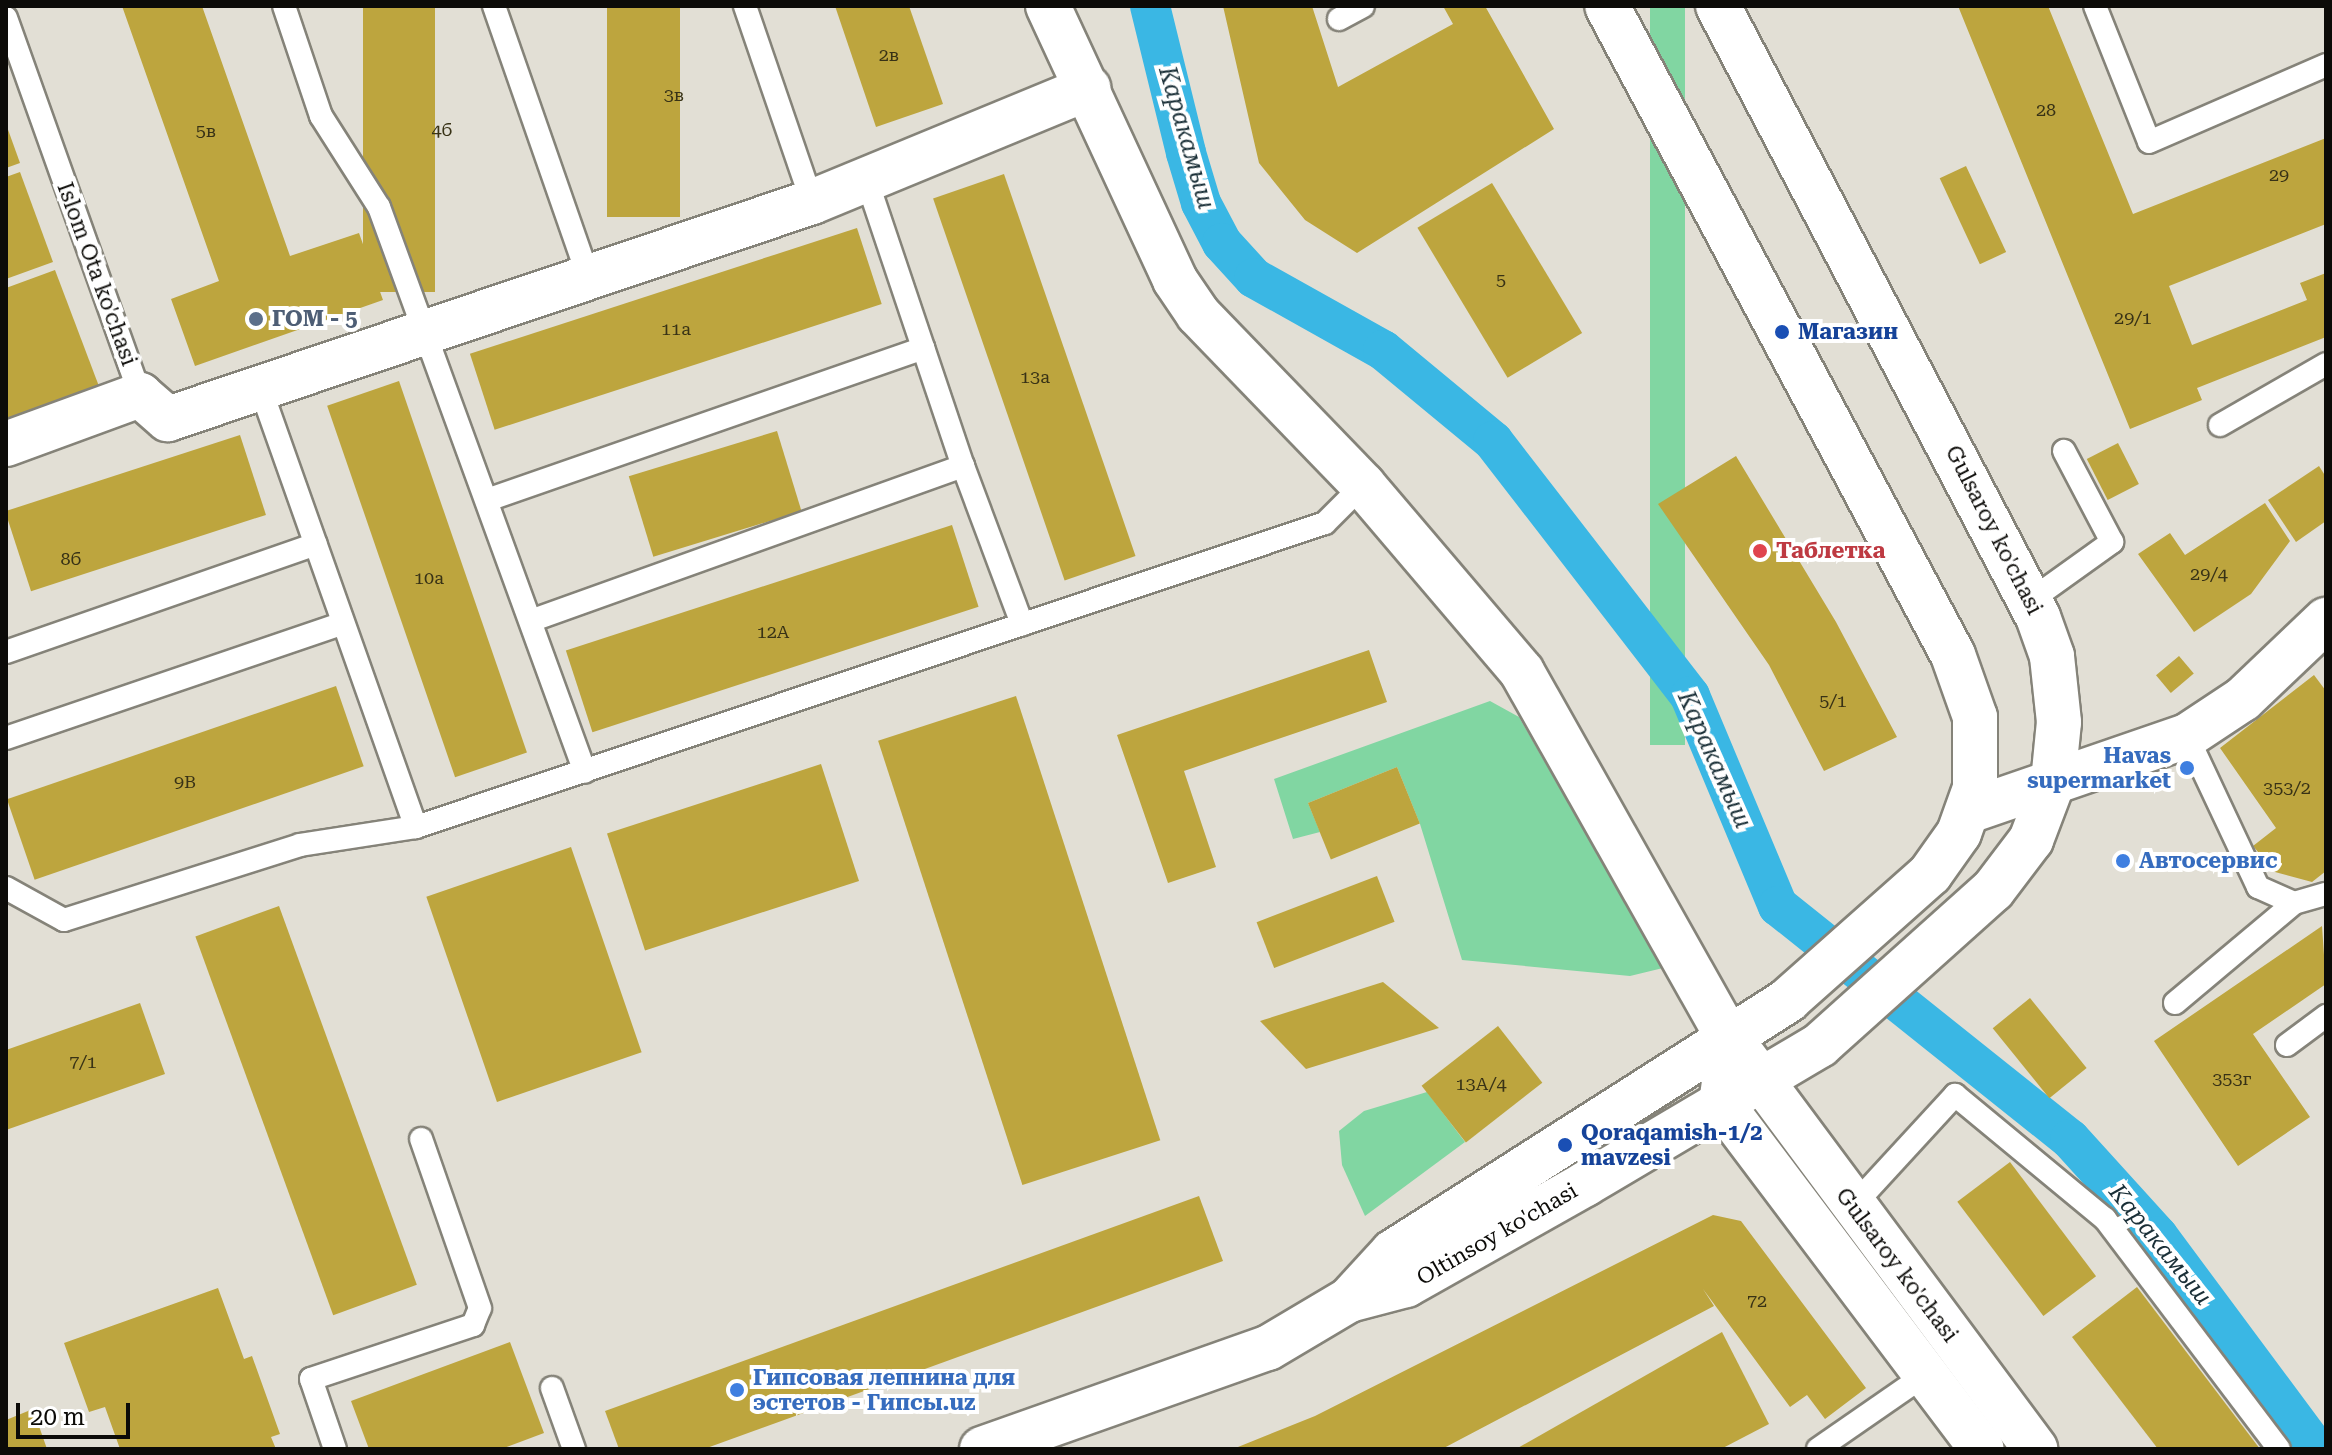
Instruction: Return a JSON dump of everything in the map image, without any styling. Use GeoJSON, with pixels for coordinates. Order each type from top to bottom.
{"type":"FeatureCollection","features":[{"type":"Feature","properties":{"kind":"street","name":"Gulsaroy ko'chasi"},"geometry":{"type":"LineString","coordinates":[[1048,6],[1151,232],[1198,314],[1363,485],[1522,672],[1730,1041],[1763,1078],[1853,1206],[2035,1449]]}},
{"type":"Feature","properties":{"kind":"street"},"geometry":{"type":"LineString","coordinates":[[1607,6],[1953,655],[1969,695],[1978,740],[1969,811],[1946,854],[1903,900],[1788,1000],[1730,1041],[1721,1103]]}},
{"type":"Feature","properties":{"kind":"street","name":"Gulsaroy ko'chasi"},"geometry":{"type":"LineString","coordinates":[[1718,6],[2031,600],[2052,656],[2057,700],[2053,782],[2040,823],[2020,858],[1944,933],[1820,1045],[1721,1103],[1982,1449]]}},
{"type":"Feature","properties":{"kind":"street"},"geometry":{"type":"LineString","coordinates":[[140,395],[168,419],[426,328],[812,202],[1088,88]]}},
{"type":"Feature","properties":{"kind":"street","name":"Islom Ota ko'chasi"},"geometry":{"type":"LineString","coordinates":[[6,444],[140,395]]}},
{"type":"Feature","properties":{"kind":"street"},"geometry":{"type":"LineString","coordinates":[[1969,811],[2187,736],[2243,699],[2326,620]]}},
{"type":"Feature","properties":{"kind":"street","name":"Oltinsoy ko'chasi"},"geometry":{"type":"LineString","coordinates":[[1349,1300],[1393,1252],[1730,1041]]}},
{"type":"Feature","properties":{"kind":"street","name":"Oltinsoy ko'chasi"},"geometry":{"type":"LineString","coordinates":[[982,1449],[1268,1348],[1349,1300],[1406,1285],[1721,1103]]}},
{"type":"Feature","properties":{"kind":"lane"},"geometry":{"type":"LineString","coordinates":[[284,6],[321,116],[379,207],[490,499],[585,772]]}},
{"type":"Feature","properties":{"kind":"lane"},"geometry":{"type":"LineString","coordinates":[[494,6],[588,276]]}},
{"type":"Feature","properties":{"kind":"lane"},"geometry":{"type":"LineString","coordinates":[[745,6],[812,202]]}},
{"type":"Feature","properties":{"kind":"lane"},"geometry":{"type":"LineString","coordinates":[[1339,19],[1363,6]]}},
{"type":"Feature","properties":{"kind":"lane"},"geometry":{"type":"LineString","coordinates":[[2095,6],[2149,142],[2326,65]]}},
{"type":"Feature","properties":{"kind":"lane","name":"Islom Ota ko'chasi"},"geometry":{"type":"LineString","coordinates":[[6,18],[140,395]]}},
{"type":"Feature","properties":{"kind":"lane"},"geometry":{"type":"LineString","coordinates":[[867,181],[963,466],[1022,624]]}},
{"type":"Feature","properties":{"kind":"lane"},"geometry":{"type":"LineString","coordinates":[[490,499],[923,348]]}},
{"type":"Feature","properties":{"kind":"lane"},"geometry":{"type":"LineString","coordinates":[[2220,425],[2326,364]]}},
{"type":"Feature","properties":{"kind":"lane"},"geometry":{"type":"LineString","coordinates":[[260,387],[416,827]]}},
{"type":"Feature","properties":{"kind":"lane"},"geometry":{"type":"LineString","coordinates":[[2031,600],[2112,542],[2064,451]]}},
{"type":"Feature","properties":{"kind":"lane"},"geometry":{"type":"LineString","coordinates":[[533,620],[963,466]]}},
{"type":"Feature","properties":{"kind":"lane"},"geometry":{"type":"LineString","coordinates":[[6,888],[64,920],[300,845],[416,827],[1325,523],[1363,485]]}},
{"type":"Feature","properties":{"kind":"lane"},"geometry":{"type":"LineString","coordinates":[[6,652],[316,544]]}},
{"type":"Feature","properties":{"kind":"lane"},"geometry":{"type":"LineString","coordinates":[[6,738],[343,623]]}},
{"type":"Feature","properties":{"kind":"lane"},"geometry":{"type":"LineString","coordinates":[[2187,736],[2258,887],[2294,903]]}},
{"type":"Feature","properties":{"kind":"lane"},"geometry":{"type":"LineString","coordinates":[[2175,1003],[2294,903],[2326,894]]}},
{"type":"Feature","properties":{"kind":"lane"},"geometry":{"type":"LineString","coordinates":[[2287,1045],[2326,1016]]}},
{"type":"Feature","properties":{"kind":"lane"},"geometry":{"type":"LineString","coordinates":[[1853,1206],[1955,1095],[2105,1219],[2279,1449]]}},
{"type":"Feature","properties":{"kind":"lane"},"geometry":{"type":"LineString","coordinates":[[335,1449],[311,1379],[473,1325],[480,1308],[421,1139]]}},
{"type":"Feature","properties":{"kind":"lane"},"geometry":{"type":"LineString","coordinates":[[1818,1449],[1925,1375]]}},
{"type":"Feature","properties":{"kind":"lane"},"geometry":{"type":"LineString","coordinates":[[552,1388],[574,1449]]}},
{"type":"Feature","properties":{"kind":"green space"},"geometry":{"type":"Polygon","coordinates":[[[1650,6],[1685,6],[1685,745],[1650,745],[1650,6]]]}},
{"type":"Feature","properties":{"kind":"green space"},"geometry":{"type":"Polygon","coordinates":[[[1490,701],[1519,717],[1663,968],[1630,976],[1462,960],[1420,824],[1397,767],[1308,803],[1320,832],[1293,839],[1274,779],[1490,701]]]}},
{"type":"Feature","properties":{"kind":"green space"},"geometry":{"type":"Polygon","coordinates":[[[1427,1092],[1465,1142],[1365,1216],[1342,1165],[1339,1131],[1364,1111],[1427,1092]]]}},
{"type":"Feature","properties":{"kind":"building"},"geometry":{"type":"Polygon","coordinates":[[[122,6],[202,6],[290,256],[359,233],[383,300],[195,366],[171,299],[219,281],[122,6]]]}},
{"type":"Feature","properties":{"kind":"building"},"geometry":{"type":"Polygon","coordinates":[[[363,6],[435,6],[435,292],[363,292],[363,6]]]}},
{"type":"Feature","properties":{"kind":"building"},"geometry":{"type":"Polygon","coordinates":[[[607,6],[680,6],[680,217],[607,217],[607,6]]]}},
{"type":"Feature","properties":{"kind":"building"},"geometry":{"type":"Polygon","coordinates":[[[835,6],[909,6],[943,104],[876,127],[835,6]]]}},
{"type":"Feature","properties":{"kind":"building"},"geometry":{"type":"Polygon","coordinates":[[[1223,6],[1312,6],[1338,87],[1453,24],[1443,6],[1485,6],[1554,129],[1357,253],[1305,220],[1259,163],[1223,6]]]}},
{"type":"Feature","properties":{"kind":"building"},"geometry":{"type":"Polygon","coordinates":[[[1958,6],[2048,6],[2133,214],[2326,138],[2326,224],[2169,286],[2192,345],[2307,300],[2300,283],[2326,273],[2326,337],[2197,388],[2202,400],[2130,429],[1958,6]]]}},
{"type":"Feature","properties":{"kind":"building"},"geometry":{"type":"Polygon","coordinates":[[[6,124],[20,163],[6,168],[6,124]]]}},
{"type":"Feature","properties":{"kind":"building"},"geometry":{"type":"Polygon","coordinates":[[[1966,166],[2006,252],[1980,264],[1940,178],[1966,166]]]}},
{"type":"Feature","properties":{"kind":"building"},"geometry":{"type":"Polygon","coordinates":[[[20,172],[53,262],[6,279],[6,177],[20,172]]]}},
{"type":"Feature","properties":{"kind":"building"},"geometry":{"type":"Polygon","coordinates":[[[1004,174],[1136,556],[1065,580],[933,198],[1004,174]]]}},
{"type":"Feature","properties":{"kind":"building"},"geometry":{"type":"Polygon","coordinates":[[[1492,183],[1582,333],[1508,378],[1417,228],[1492,183]]]}},
{"type":"Feature","properties":{"kind":"building"},"geometry":{"type":"Polygon","coordinates":[[[857,228],[882,304],[495,430],[470,354],[857,228]]]}},
{"type":"Feature","properties":{"kind":"building"},"geometry":{"type":"Polygon","coordinates":[[[55,270],[100,389],[6,424],[6,288],[55,270]]]}},
{"type":"Feature","properties":{"kind":"building"},"geometry":{"type":"Polygon","coordinates":[[[399,381],[527,753],[455,777],[327,406],[399,381]]]}},
{"type":"Feature","properties":{"kind":"building"},"geometry":{"type":"Polygon","coordinates":[[[777,431],[802,511],[653,557],[629,476],[777,431]]]}},
{"type":"Feature","properties":{"kind":"building"},"geometry":{"type":"Polygon","coordinates":[[[240,435],[266,515],[31,591],[6,511],[240,435]]]}},
{"type":"Feature","properties":{"kind":"building"},"geometry":{"type":"Polygon","coordinates":[[[2118,443],[2139,484],[2108,500],[2087,459],[2118,443]]]}},
{"type":"Feature","properties":{"kind":"building"},"geometry":{"type":"Polygon","coordinates":[[[1736,456],[1836,622],[1897,737],[1824,771],[1769,665],[1658,504],[1736,456]]]}},
{"type":"Feature","properties":{"kind":"building"},"geometry":{"type":"Polygon","coordinates":[[[2319,466],[2326,477],[2326,521],[2296,542],[2268,500],[2319,466]]]}},
{"type":"Feature","properties":{"kind":"building"},"geometry":{"type":"Polygon","coordinates":[[[2265,503],[2290,541],[2251,594],[2194,632],[2138,554],[2170,533],[2185,555],[2265,503]]]}},
{"type":"Feature","properties":{"kind":"building"},"geometry":{"type":"Polygon","coordinates":[[[952,525],[979,607],[592,732],[566,650],[952,525]]]}},
{"type":"Feature","properties":{"kind":"building"},"geometry":{"type":"Polygon","coordinates":[[[1369,650],[1387,702],[1184,771],[1216,867],[1168,883],[1117,735],[1369,650]]]}},
{"type":"Feature","properties":{"kind":"building"},"geometry":{"type":"Polygon","coordinates":[[[2179,656],[2194,674],[2171,693],[2156,675],[2179,656]]]}},
{"type":"Feature","properties":{"kind":"building"},"geometry":{"type":"Polygon","coordinates":[[[2314,675],[2326,691],[2326,871],[2312,882],[2275,872],[2253,846],[2276,828],[2220,748],[2314,675]]]}},
{"type":"Feature","properties":{"kind":"building"},"geometry":{"type":"Polygon","coordinates":[[[336,686],[364,766],[35,880],[7,799],[336,686]]]}},
{"type":"Feature","properties":{"kind":"building"},"geometry":{"type":"Polygon","coordinates":[[[1016,696],[1160,1140],[1022,1185],[878,741],[1016,696]]]}},
{"type":"Feature","properties":{"kind":"building"},"geometry":{"type":"Polygon","coordinates":[[[821,764],[859,881],[645,951],[607,834],[821,764]]]}},
{"type":"Feature","properties":{"kind":"building"},"geometry":{"type":"Polygon","coordinates":[[[1397,767],[1420,824],[1331,860],[1308,803],[1397,767]]]}},
{"type":"Feature","properties":{"kind":"building"},"geometry":{"type":"Polygon","coordinates":[[[571,847],[642,1052],[497,1102],[426,897],[571,847]]]}},
{"type":"Feature","properties":{"kind":"building"},"geometry":{"type":"Polygon","coordinates":[[[1377,876],[1395,922],[1274,968],[1257,922],[1377,876]]]}},
{"type":"Feature","properties":{"kind":"building"},"geometry":{"type":"Polygon","coordinates":[[[279,906],[417,1285],[333,1315],[195,936],[279,906]]]}},
{"type":"Feature","properties":{"kind":"building"},"geometry":{"type":"Polygon","coordinates":[[[2322,926],[2326,984],[2253,1034],[2310,1117],[2238,1166],[2154,1041],[2322,926]]]}},
{"type":"Feature","properties":{"kind":"building"},"geometry":{"type":"Polygon","coordinates":[[[1383,982],[1439,1028],[1306,1069],[1260,1021],[1383,982]]]}},
{"type":"Feature","properties":{"kind":"building"},"geometry":{"type":"Polygon","coordinates":[[[2030,998],[2087,1068],[2049,1098],[1993,1028],[2030,998]]]}},
{"type":"Feature","properties":{"kind":"building"},"geometry":{"type":"Polygon","coordinates":[[[140,1003],[165,1074],[6,1130],[6,1050],[140,1003]]]}},
{"type":"Feature","properties":{"kind":"building"},"geometry":{"type":"Polygon","coordinates":[[[1498,1026],[1542,1083],[1466,1142],[1422,1086],[1498,1026]]]}},
{"type":"Feature","properties":{"kind":"building"},"geometry":{"type":"Polygon","coordinates":[[[2010,1162],[2096,1276],[2043,1316],[1957,1202],[2010,1162]]]}},
{"type":"Feature","properties":{"kind":"building"},"geometry":{"type":"Polygon","coordinates":[[[1199,1196],[1223,1261],[704,1449],[619,1449],[605,1411],[1199,1196]]]}},
{"type":"Feature","properties":{"kind":"building"},"geometry":{"type":"Polygon","coordinates":[[[1713,1215],[1741,1221],[1866,1388],[1825,1419],[1807,1395],[1790,1407],[1703,1289],[1714,1306],[1442,1449],[1233,1449],[1315,1416],[1713,1215]]]}},
{"type":"Feature","properties":{"kind":"building"},"geometry":{"type":"Polygon","coordinates":[[[2137,1287],[2260,1449],[2158,1449],[2072,1337],[2137,1287]]]}},
{"type":"Feature","properties":{"kind":"building"},"geometry":{"type":"Polygon","coordinates":[[[218,1288],[244,1359],[252,1356],[280,1434],[271,1437],[276,1449],[120,1449],[105,1407],[89,1412],[64,1343],[218,1288]]]}},
{"type":"Feature","properties":{"kind":"building"},"geometry":{"type":"Polygon","coordinates":[[[1722,1332],[1769,1424],[1721,1449],[1516,1449],[1722,1332]]]}},
{"type":"Feature","properties":{"kind":"building"},"geometry":{"type":"Polygon","coordinates":[[[510,1342],[544,1433],[501,1449],[369,1449],[351,1401],[510,1342]]]}},
{"type":"Feature","properties":{"kind":"building"},"geometry":{"type":"Polygon","coordinates":[[[33,1409],[47,1449],[6,1449],[6,1420],[33,1409]]]}},
{"type":"Feature","properties":{"kind":"waterway","name":"Каракамыш"},"geometry":{"type":"LineString","coordinates":[[1150,6],[1201,203],[1222,243],[1254,278],[1383,350],[1493,441],[1690,696],[1778,906],[2070,1139],[2158,1236],[2316,1449]]}},
{"type":"Feature","properties":{"kind":"place","name":"ГОМ - 5"},"geometry":{"type":"Point","coordinates":[256,319]}},
{"type":"Feature","properties":{"kind":"place","name":"Магазин"},"geometry":{"type":"Point","coordinates":[1782,332]}},
{"type":"Feature","properties":{"kind":"place","name":"Таблетка"},"geometry":{"type":"Point","coordinates":[1760,551]}},
{"type":"Feature","properties":{"kind":"place","name":"Havas supermarket"},"geometry":{"type":"Point","coordinates":[2187,768]}},
{"type":"Feature","properties":{"kind":"place","name":"Автосервис"},"geometry":{"type":"Point","coordinates":[2123,861]}},
{"type":"Feature","properties":{"kind":"place","name":"Qoraqamish-1/2 mavzesi"},"geometry":{"type":"Point","coordinates":[1565,1145]}},
{"type":"Feature","properties":{"kind":"place","name":"Гипсовая лепнина для эстетов - Гипсы.uz"},"geometry":{"type":"Point","coordinates":[737,1390]}}]}
